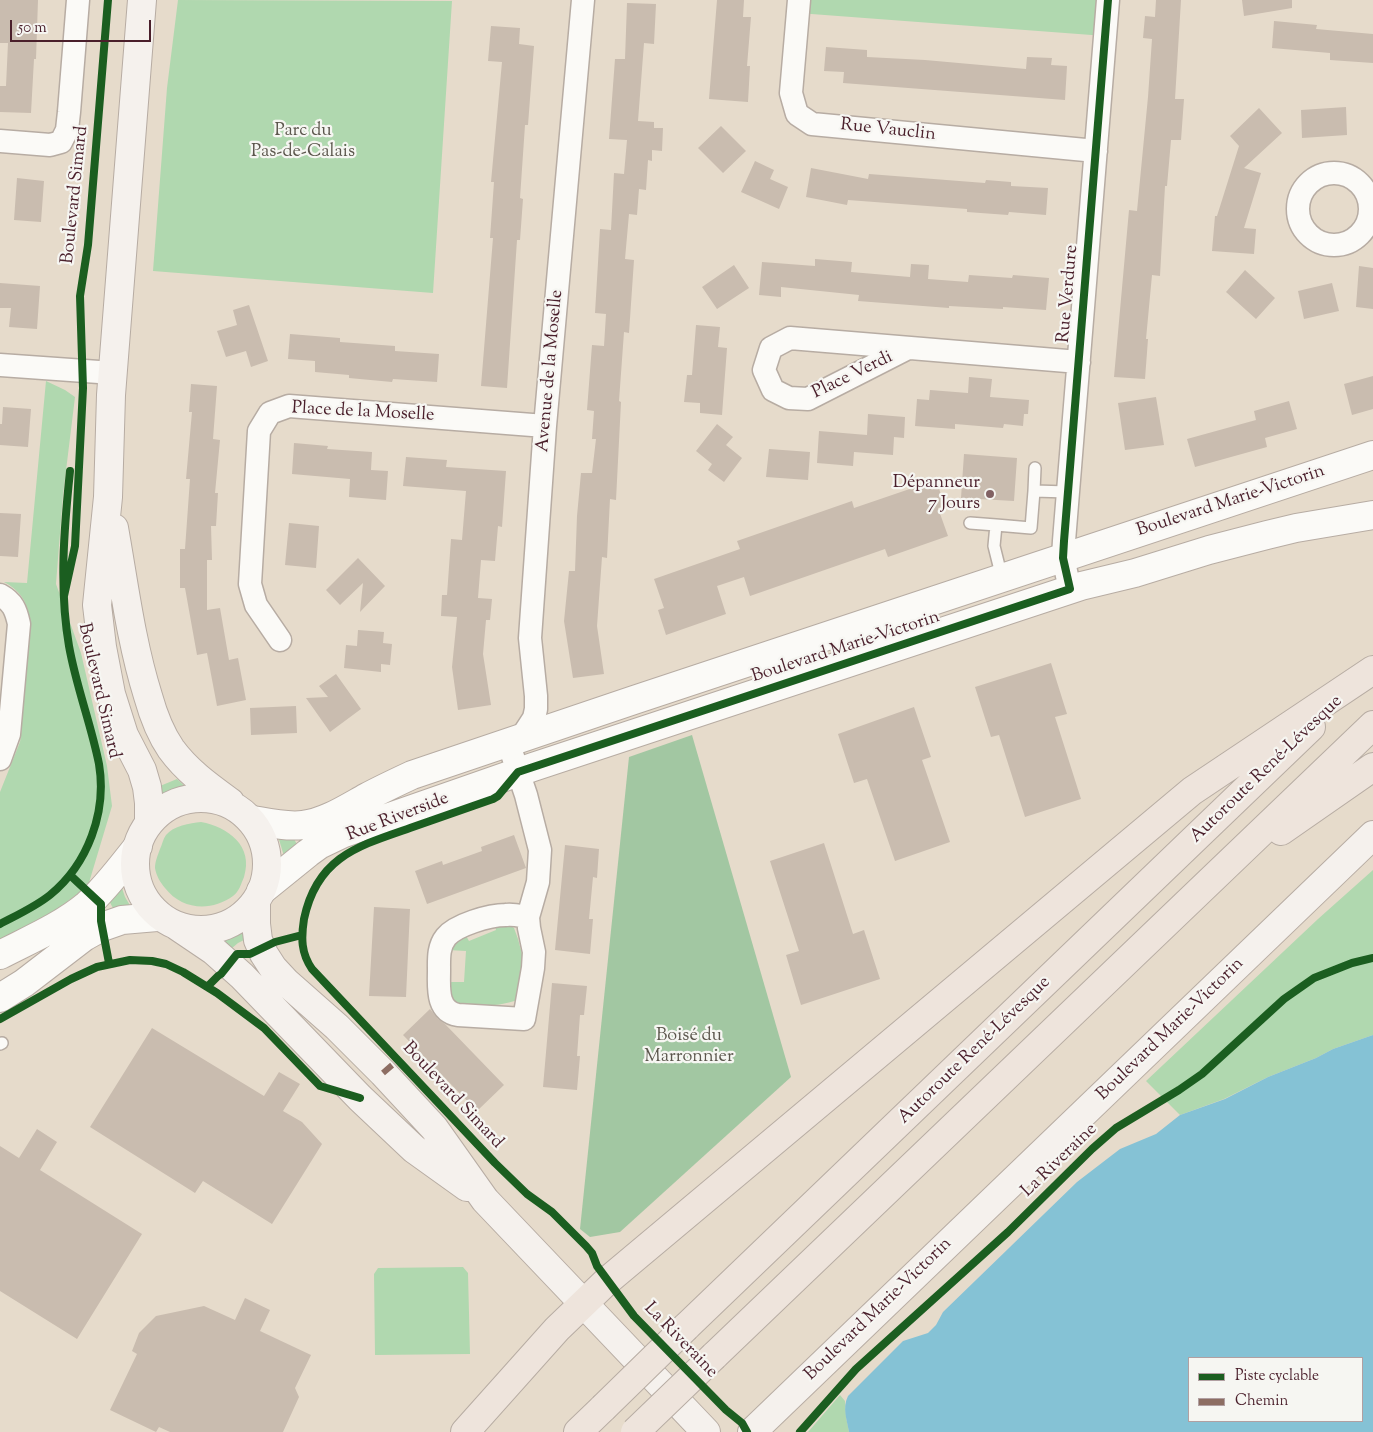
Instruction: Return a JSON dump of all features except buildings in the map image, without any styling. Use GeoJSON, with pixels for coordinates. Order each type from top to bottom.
{"type":"FeatureCollection","features":[{"type":"Feature","properties":{"kind":"highway"},"geometry":{"type":"LineString","coordinates":[[465,1432],[557,1329],[607,1281],[954,989],[1192,791],[1373,670]]}},
{"type":"Feature","properties":{"kind":"highway","name":"Autoroute René-Lévesque"},"geometry":{"type":"LineString","coordinates":[[578,1432],[1287,750],[1373,670]]}},
{"type":"Feature","properties":{"kind":"highway"},"geometry":{"type":"LineString","coordinates":[[636,1432],[1373,725]]}},
{"type":"Feature","properties":{"kind":"highway"},"geometry":{"type":"LineString","coordinates":[[1214,877],[1373,767]]}},
{"type":"Feature","properties":{"kind":"main road","name":"Boulevard Simard"},"geometry":{"type":"LineString","coordinates":[[142,0],[109,428],[108,497],[97,605],[111,694],[124,735],[146,780],[149,803],[143,835]]}},
{"type":"Feature","properties":{"kind":"main road","name":"Boulevard Simard"},"geometry":{"type":"LineString","coordinates":[[108,497],[138,659],[148,697],[160,729],[171,750],[184,765],[204,784],[245,814]]}},
{"type":"Feature","properties":{"kind":"main road"},"geometry":{"type":"LineString","coordinates":[[190,801],[215,801],[245,814],[261,832],[268,854],[266,876],[258,896],[242,917],[221,926],[194,928],[167,921],[144,902],[137,886],[134,870],[143,835],[167,808],[190,801]]}},
{"type":"Feature","properties":{"kind":"main road","name":"Boulevard Marie-Victorin"},"geometry":{"type":"LineString","coordinates":[[752,1432],[1373,835]]}},
{"type":"Feature","properties":{"kind":"main road","name":"Boulevard Simard"},"geometry":{"type":"LineString","coordinates":[[258,896],[256,924],[258,940],[273,968],[356,1045],[428,1121],[485,1200],[706,1432]]}},
{"type":"Feature","properties":{"kind":"main road","name":"Boulevard Simard"},"geometry":{"type":"LineString","coordinates":[[167,921],[214,951],[242,976],[360,1098],[414,1149],[485,1200]]}},
{"type":"Feature","properties":{"kind":"street"},"geometry":{"type":"LineString","coordinates":[[0,141],[50,145],[61,142],[66,130],[69,112],[78,0]]}},
{"type":"Feature","properties":{"kind":"street","name":"Avenue de la Moselle"},"geometry":{"type":"LineString","coordinates":[[514,740],[535,714],[536,696],[530,638],[546,426],[583,0]]}},
{"type":"Feature","properties":{"kind":"street","name":"Rue Vauclin"},"geometry":{"type":"LineString","coordinates":[[799,0],[791,93],[797,114],[812,124],[1096,151]]}},
{"type":"Feature","properties":{"kind":"street","name":"Rue Verdure"},"geometry":{"type":"LineString","coordinates":[[1070,589],[1063,558],[1108,0]]}},
{"type":"Feature","properties":{"kind":"street","name":"Place Verdi"},"geometry":{"type":"LineString","coordinates":[[908,348],[808,399],[789,398],[773,390],[764,370],[771,348],[790,338],[1078,362]]}},
{"type":"Feature","properties":{"kind":"street"},"geometry":{"type":"LineString","coordinates":[[0,365],[113,373]]}},
{"type":"Feature","properties":{"kind":"street","name":"Place de la Moselle"},"geometry":{"type":"LineString","coordinates":[[280,640],[256,605],[250,584],[260,431],[270,413],[289,406],[546,426]]}},
{"type":"Feature","properties":{"kind":"street","name":"Boulevard Marie-Victorin"},"geometry":{"type":"LineString","coordinates":[[634,700],[1373,456]]}},
{"type":"Feature","properties":{"kind":"street","name":"Boulevard Marie-Victorin"},"geometry":{"type":"LineString","coordinates":[[631,735],[1070,589],[1135,573],[1266,535],[1373,515]]}},
{"type":"Feature","properties":{"kind":"street"},"geometry":{"type":"LineString","coordinates":[[0,595],[8,599],[16,610],[19,624],[9,734],[0,759]]}},
{"type":"Feature","properties":{"kind":"street","name":"Rue Riverside"},"geometry":{"type":"LineString","coordinates":[[245,814],[294,826],[312,824],[336,814],[402,780],[634,700]]}},
{"type":"Feature","properties":{"kind":"street","name":"Rue Riverside"},"geometry":{"type":"LineString","coordinates":[[258,896],[295,862],[330,840],[358,828],[518,772],[631,735]]}},
{"type":"Feature","properties":{"kind":"street"},"geometry":{"type":"LineString","coordinates":[[514,740],[518,772],[540,850],[538,882],[528,917],[534,952],[524,1019],[458,1015],[449,1012],[440,1000],[438,985],[440,948],[447,936],[459,928],[487,917],[508,914],[528,917]]}},
{"type":"Feature","properties":{"kind":"street"},"geometry":{"type":"LineString","coordinates":[[0,955],[70,917],[87,905],[99,893],[143,835]]}},
{"type":"Feature","properties":{"kind":"street"},"geometry":{"type":"LineString","coordinates":[[0,998],[24,983],[84,937],[102,927],[122,920],[167,921]]}},
{"type":"Feature","properties":{"kind":"lane"},"geometry":{"type":"LineString","coordinates":[[970,523],[1031,528],[1035,468]]}},
{"type":"Feature","properties":{"kind":"lane"},"geometry":{"type":"LineString","coordinates":[[1034,491],[1068,492]]}},
{"type":"Feature","properties":{"kind":"lane"},"geometry":{"type":"LineString","coordinates":[[996,525],[994,546],[1002,578]]}},
{"type":"Feature","properties":{"kind":"green space","name":"Parc du Pas-de-Calais"},"geometry":{"type":"Polygon","coordinates":[[[178,0],[452,1],[433,293],[153,271],[167,88],[178,0]]]}},
{"type":"Feature","properties":{"kind":"green space"},"geometry":{"type":"Polygon","coordinates":[[[799,0],[1108,0],[1105,36],[798,13],[799,0]]]}},
{"type":"Feature","properties":{"kind":"green space"},"geometry":{"type":"Polygon","coordinates":[[[46,381],[75,397],[63,495],[56,584],[81,653],[107,766],[112,806],[88,886],[56,910],[0,940],[0,792],[20,742],[29,618],[21,596],[14,588],[4,582],[27,583],[46,381]]]}},
{"type":"Feature","properties":{"kind":"green space","name":"Boisé du Marronnier"},"geometry":{"type":"Polygon","coordinates":[[[692,735],[791,1077],[620,1232],[590,1237],[580,1229],[629,757],[692,735]]]}},
{"type":"Feature","properties":{"kind":"green space"},"geometry":{"type":"Polygon","coordinates":[[[177,779],[189,790],[162,802],[160,786],[177,779]]]}},
{"type":"Feature","properties":{"kind":"green space"},"geometry":{"type":"Polygon","coordinates":[[[201,822],[221,828],[229,833],[242,847],[245,856],[246,866],[240,888],[235,894],[215,905],[197,906],[180,901],[165,888],[155,868],[163,840],[169,832],[182,826],[201,822]]]}},
{"type":"Feature","properties":{"kind":"green space"},"geometry":{"type":"Polygon","coordinates":[[[277,833],[294,839],[299,848],[284,856],[277,833]]]}},
{"type":"Feature","properties":{"kind":"green space"},"geometry":{"type":"Polygon","coordinates":[[[1373,870],[1373,1035],[1333,1049],[1316,1058],[1268,1077],[1224,1099],[1180,1115],[1146,1081],[1318,919],[1373,870]]]}},
{"type":"Feature","properties":{"kind":"green space"},"geometry":{"type":"Polygon","coordinates":[[[122,888],[134,912],[114,910],[107,897],[122,888]]]}},
{"type":"Feature","properties":{"kind":"green space"},"geometry":{"type":"Polygon","coordinates":[[[495,925],[509,925],[514,928],[518,939],[523,958],[518,1000],[484,1006],[450,1002],[447,982],[464,982],[466,951],[448,950],[465,934],[469,941],[496,930],[495,925]]]}},
{"type":"Feature","properties":{"kind":"green space"},"geometry":{"type":"Polygon","coordinates":[[[243,927],[244,940],[231,949],[220,940],[223,936],[243,927]]]}},
{"type":"Feature","properties":{"kind":"green space"},"geometry":{"type":"Polygon","coordinates":[[[463,1267],[468,1273],[470,1354],[375,1355],[374,1274],[378,1268],[463,1267]]]}},
{"type":"Feature","properties":{"kind":"green space"},"geometry":{"type":"Polygon","coordinates":[[[840,1395],[845,1401],[849,1432],[808,1432],[840,1395]]]}},
{"type":"Feature","properties":{"kind":"water"},"geometry":{"type":"Polygon","coordinates":[[[1373,1035],[1373,1432],[849,1432],[845,1410],[848,1396],[903,1341],[928,1333],[936,1325],[943,1312],[1077,1182],[1120,1149],[1156,1134],[1180,1115],[1225,1099],[1268,1077],[1316,1058],[1333,1049],[1373,1035]]]}},
{"type":"Feature","properties":{"kind":"marked path"},"geometry":{"type":"LineString","coordinates":[[383,1073],[398,1060]]}},
{"type":"Feature","properties":{"kind":"cycle path"},"geometry":{"type":"LineString","coordinates":[[64,596],[75,546],[83,388],[80,296],[88,245],[108,0]]}},
{"type":"Feature","properties":{"kind":"cycle path","name":"La Riveraine"},"geometry":{"type":"LineString","coordinates":[[747,1432],[742,1423],[726,1410],[634,1316],[597,1266],[592,1253],[586,1246],[552,1212],[527,1194],[495,1163],[312,969],[308,963],[303,945],[304,919],[310,898],[319,881],[342,857],[373,841],[493,799],[498,796],[518,772],[1070,589],[1063,558],[1064,541],[1108,0]]}},
{"type":"Feature","properties":{"kind":"cycle path"},"geometry":{"type":"LineString","coordinates":[[0,924],[26,911],[50,895],[75,868],[92,836],[100,800],[99,764],[72,661],[66,624],[63,580],[70,471]]}},
{"type":"Feature","properties":{"kind":"cycle path"},"geometry":{"type":"LineString","coordinates":[[70,875],[101,904],[101,921],[109,963]]}},
{"type":"Feature","properties":{"kind":"cycle path"},"geometry":{"type":"LineString","coordinates":[[207,987],[221,974],[237,954],[250,954],[275,942],[302,935]]}},
{"type":"Feature","properties":{"kind":"cycle path","name":"La Riveraine"},"geometry":{"type":"LineString","coordinates":[[800,1432],[856,1369],[1008,1232],[1092,1149],[1116,1128],[1202,1074],[1284,999],[1314,978],[1352,963],[1373,958]]}},
{"type":"Feature","properties":{"kind":"cycle path"},"geometry":{"type":"LineString","coordinates":[[0,1019],[71,979],[97,967],[130,960],[166,964],[217,993],[264,1028],[320,1086],[360,1098]]}},
{"type":"Feature","properties":{"kind":"place","name":"Dépanneur 7 Jours"},"geometry":{"type":"Point","coordinates":[990,494]}}]}
